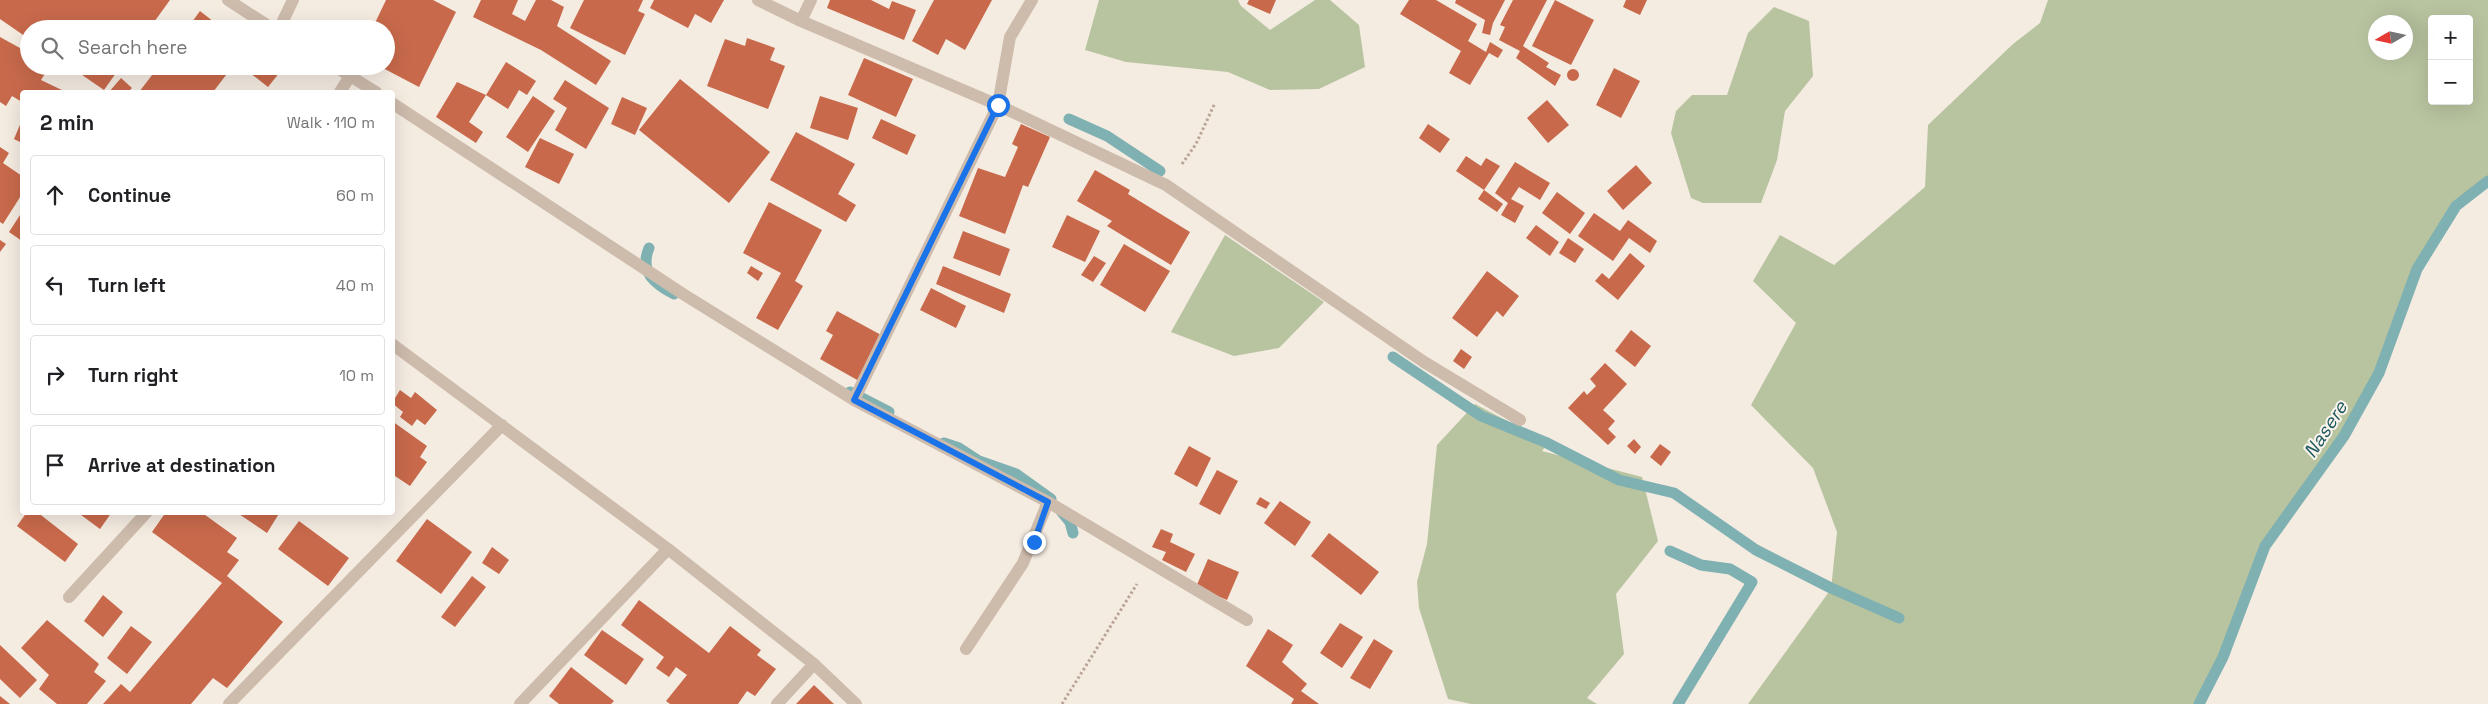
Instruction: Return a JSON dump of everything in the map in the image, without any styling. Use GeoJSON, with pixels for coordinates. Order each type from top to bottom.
{"type":"FeatureCollection","features":[{"type":"Feature","properties":{"kind":"street"},"geometry":{"type":"LineString","coordinates":[[228,0],[259,20]]}},
{"type":"Feature","properties":{"kind":"street"},"geometry":{"type":"LineString","coordinates":[[283,20],[293,0]]}},
{"type":"Feature","properties":{"kind":"street"},"geometry":{"type":"LineString","coordinates":[[758,0],[801,22],[998,105],[1166,186],[1424,362],[1520,420]]}},
{"type":"Feature","properties":{"kind":"street"},"geometry":{"type":"LineString","coordinates":[[801,22],[811,0]]}},
{"type":"Feature","properties":{"kind":"street"},"geometry":{"type":"LineString","coordinates":[[854,400],[998,105],[1010,37],[1032,0]]}},
{"type":"Feature","properties":{"kind":"street"},"geometry":{"type":"LineString","coordinates":[[341,90],[350,76],[373,90]]}},
{"type":"Feature","properties":{"kind":"street"},"geometry":{"type":"LineString","coordinates":[[395,105],[683,294],[854,400],[1048,502],[1247,620]]}},
{"type":"Feature","properties":{"kind":"street"},"geometry":{"type":"LineString","coordinates":[[395,346],[668,549],[814,664],[856,704]]}},
{"type":"Feature","properties":{"kind":"street"},"geometry":{"type":"LineString","coordinates":[[229,704],[502,426]]}},
{"type":"Feature","properties":{"kind":"street"},"geometry":{"type":"LineString","coordinates":[[966,649],[1023,564],[1048,502]]}},
{"type":"Feature","properties":{"kind":"street"},"geometry":{"type":"LineString","coordinates":[[69,597],[144,515]]}},
{"type":"Feature","properties":{"kind":"street"},"geometry":{"type":"LineString","coordinates":[[520,704],[668,549]]}},
{"type":"Feature","properties":{"kind":"street"},"geometry":{"type":"LineString","coordinates":[[777,704],[814,664]]}},
{"type":"Feature","properties":{"kind":"path"},"geometry":{"type":"LineString","coordinates":[[1166,186],[1196,144],[1215,103]]}},
{"type":"Feature","properties":{"kind":"path"},"geometry":{"type":"LineString","coordinates":[[1062,704],[1152,562]]}},
{"type":"Feature","properties":{"kind":"green space"},"geometry":{"type":"Polygon","coordinates":[[[1099,0],[1238,0],[1241,6],[1270,30],[1315,0],[1330,0],[1359,25],[1365,67],[1319,89],[1270,90],[1228,72],[1126,62],[1085,50],[1099,0]]]}},
{"type":"Feature","properties":{"kind":"green space"},"geometry":{"type":"Polygon","coordinates":[[[2048,0],[2488,0],[2488,181],[2456,206],[2417,269],[2379,373],[2344,436],[2265,546],[2223,657],[2199,704],[1748,704],[1831,589],[1837,532],[1813,468],[1751,405],[1796,323],[1753,281],[1780,235],[1834,265],[1925,187],[1928,125],[2013,44],[2040,23],[2048,0]]]}},
{"type":"Feature","properties":{"kind":"green space"},"geometry":{"type":"Polygon","coordinates":[[[1774,7],[1809,21],[1813,76],[1785,111],[1777,160],[1761,203],[1703,203],[1691,198],[1671,133],[1676,111],[1692,95],[1727,95],[1748,33],[1774,7]]]}},
{"type":"Feature","properties":{"kind":"green space"},"geometry":{"type":"Polygon","coordinates":[[[1225,235],[1324,302],[1279,348],[1234,356],[1171,332],[1225,235]]]}},
{"type":"Feature","properties":{"kind":"green space"},"geometry":{"type":"Polygon","coordinates":[[[1475,404],[1511,423],[1550,440],[1542,451],[1642,477],[1658,541],[1616,594],[1624,654],[1587,698],[1597,704],[1471,704],[1448,699],[1419,608],[1417,582],[1427,544],[1437,445],[1475,404]]]}},
{"type":"Feature","properties":{"kind":"building"},"geometry":{"type":"Polygon","coordinates":[[[0,0],[170,0],[156,20],[20,20],[20,33],[0,19],[0,0]]]}},
{"type":"Feature","properties":{"kind":"building"},"geometry":{"type":"Polygon","coordinates":[[[386,0],[433,0],[456,12],[419,87],[395,74],[395,20],[376,20],[386,0]]]}},
{"type":"Feature","properties":{"kind":"building"},"geometry":{"type":"Polygon","coordinates":[[[481,0],[518,0],[512,14],[525,21],[536,0],[551,0],[564,7],[557,26],[611,61],[596,85],[541,50],[473,17],[481,0]]]}},
{"type":"Feature","properties":{"kind":"building"},"geometry":{"type":"Polygon","coordinates":[[[584,0],[643,0],[638,11],[645,14],[625,55],[570,28],[584,0]]]}},
{"type":"Feature","properties":{"kind":"building"},"geometry":{"type":"Polygon","coordinates":[[[654,0],[724,0],[711,23],[695,14],[688,28],[650,8],[654,0]]]}},
{"type":"Feature","properties":{"kind":"building"},"geometry":{"type":"Polygon","coordinates":[[[830,0],[871,0],[889,9],[892,1],[916,10],[904,40],[827,8],[830,0]]]}},
{"type":"Feature","properties":{"kind":"building"},"geometry":{"type":"Polygon","coordinates":[[[934,0],[992,0],[965,50],[946,39],[938,55],[912,41],[934,0]]]}},
{"type":"Feature","properties":{"kind":"building"},"geometry":{"type":"Polygon","coordinates":[[[1249,0],[1276,0],[1270,14],[1247,4],[1249,0]]]}},
{"type":"Feature","properties":{"kind":"building"},"geometry":{"type":"Polygon","coordinates":[[[1409,0],[1436,0],[1477,24],[1468,41],[1486,52],[1490,42],[1503,50],[1498,58],[1489,53],[1470,85],[1449,73],[1461,51],[1400,14],[1409,0]]]}},
{"type":"Feature","properties":{"kind":"building"},"geometry":{"type":"Polygon","coordinates":[[[1456,0],[1505,0],[1493,23],[1490,35],[1482,33],[1485,20],[1455,3],[1456,0]]]}},
{"type":"Feature","properties":{"kind":"building"},"geometry":{"type":"Polygon","coordinates":[[[1513,0],[1547,0],[1523,46],[1549,63],[1546,67],[1561,75],[1555,86],[1516,58],[1520,51],[1499,40],[1505,27],[1500,25],[1513,0]]]}},
{"type":"Feature","properties":{"kind":"building"},"geometry":{"type":"Polygon","coordinates":[[[1555,0],[1594,20],[1571,65],[1532,46],[1555,0]]]}},
{"type":"Feature","properties":{"kind":"building"},"geometry":{"type":"Polygon","coordinates":[[[1626,0],[1647,0],[1640,15],[1623,7],[1626,0]]]}},
{"type":"Feature","properties":{"kind":"building"},"geometry":{"type":"Polygon","coordinates":[[[200,11],[212,20],[194,20],[200,11]]]}},
{"type":"Feature","properties":{"kind":"building"},"geometry":{"type":"Polygon","coordinates":[[[0,37],[20,48],[20,75],[44,75],[41,80],[62,90],[20,90],[20,101],[12,96],[6,106],[0,102],[0,37]]]}},
{"type":"Feature","properties":{"kind":"building"},"geometry":{"type":"Polygon","coordinates":[[[747,38],[775,48],[770,60],[785,66],[768,109],[707,86],[725,39],[745,46],[747,38]]]}},
{"type":"Feature","properties":{"kind":"building"},"geometry":{"type":"Polygon","coordinates":[[[864,58],[913,79],[896,117],[848,95],[864,58]]]}},
{"type":"Feature","properties":{"kind":"building"},"geometry":{"type":"Polygon","coordinates":[[[506,62],[536,81],[527,95],[519,90],[508,109],[486,95],[506,62]]]}},
{"type":"Feature","properties":{"kind":"building"},"geometry":{"type":"Polygon","coordinates":[[[1614,68],[1640,81],[1621,118],[1596,105],[1614,68]]]}},
{"type":"Feature","properties":{"kind":"building"},"geometry":{"type":"Polygon","coordinates":[[[1573,69],[1579,75],[1573,81],[1567,75],[1573,69]]]}},
{"type":"Feature","properties":{"kind":"building"},"geometry":{"type":"Polygon","coordinates":[[[82,75],[115,75],[104,90],[82,75]]]}},
{"type":"Feature","properties":{"kind":"building"},"geometry":{"type":"Polygon","coordinates":[[[152,75],[226,75],[215,90],[141,90],[152,75]]]}},
{"type":"Feature","properties":{"kind":"building"},"geometry":{"type":"Polygon","coordinates":[[[253,75],[278,75],[268,87],[253,75]]]}},
{"type":"Feature","properties":{"kind":"building"},"geometry":{"type":"Polygon","coordinates":[[[121,78],[132,88],[130,90],[111,90],[121,78]]]}},
{"type":"Feature","properties":{"kind":"building"},"geometry":{"type":"Polygon","coordinates":[[[680,79],[770,152],[729,203],[639,130],[680,79]]]}},
{"type":"Feature","properties":{"kind":"building"},"geometry":{"type":"Polygon","coordinates":[[[565,80],[609,108],[586,149],[555,130],[567,108],[553,99],[565,80]]]}},
{"type":"Feature","properties":{"kind":"building"},"geometry":{"type":"Polygon","coordinates":[[[457,82],[486,95],[469,122],[483,132],[476,143],[436,117],[457,82]]]}},
{"type":"Feature","properties":{"kind":"building"},"geometry":{"type":"Polygon","coordinates":[[[533,96],[555,111],[528,152],[506,137],[533,96]]]}},
{"type":"Feature","properties":{"kind":"building"},"geometry":{"type":"Polygon","coordinates":[[[820,96],[858,108],[848,140],[810,128],[820,96]]]}},
{"type":"Feature","properties":{"kind":"building"},"geometry":{"type":"Polygon","coordinates":[[[622,97],[647,108],[635,135],[611,124],[622,97]]]}},
{"type":"Feature","properties":{"kind":"building"},"geometry":{"type":"Polygon","coordinates":[[[1547,100],[1569,125],[1548,143],[1527,118],[1547,100]]]}},
{"type":"Feature","properties":{"kind":"building"},"geometry":{"type":"Polygon","coordinates":[[[881,119],[916,135],[907,155],[872,138],[881,119]]]}},
{"type":"Feature","properties":{"kind":"building"},"geometry":{"type":"Polygon","coordinates":[[[1021,124],[1050,137],[1028,187],[1023,185],[1005,234],[959,216],[978,168],[1005,177],[1018,147],[1012,144],[1021,124]]]}},
{"type":"Feature","properties":{"kind":"building"},"geometry":{"type":"Polygon","coordinates":[[[1428,124],[1450,139],[1440,153],[1419,138],[1428,124]]]}},
{"type":"Feature","properties":{"kind":"building"},"geometry":{"type":"Polygon","coordinates":[[[20,125],[20,142],[14,139],[20,125]]]}},
{"type":"Feature","properties":{"kind":"building"},"geometry":{"type":"Polygon","coordinates":[[[796,132],[855,164],[838,194],[856,205],[846,222],[770,180],[796,132]]]}},
{"type":"Feature","properties":{"kind":"building"},"geometry":{"type":"Polygon","coordinates":[[[540,138],[574,154],[559,184],[525,167],[540,138]]]}},
{"type":"Feature","properties":{"kind":"building"},"geometry":{"type":"Polygon","coordinates":[[[0,147],[9,153],[3,163],[20,175],[20,197],[3,224],[0,222],[0,147]]]}},
{"type":"Feature","properties":{"kind":"building"},"geometry":{"type":"Polygon","coordinates":[[[1466,156],[1481,166],[1486,158],[1500,166],[1484,190],[1456,171],[1466,156]]]}},
{"type":"Feature","properties":{"kind":"building"},"geometry":{"type":"Polygon","coordinates":[[[1515,162],[1550,183],[1540,200],[1519,187],[1511,199],[1524,206],[1515,223],[1501,215],[1508,203],[1495,193],[1515,162]]]}},
{"type":"Feature","properties":{"kind":"building"},"geometry":{"type":"Polygon","coordinates":[[[1636,165],[1652,183],[1623,210],[1607,191],[1636,165]]]}},
{"type":"Feature","properties":{"kind":"building"},"geometry":{"type":"Polygon","coordinates":[[[1095,170],[1130,190],[1128,194],[1190,232],[1171,265],[1107,226],[1112,221],[1077,201],[1095,170]]]}},
{"type":"Feature","properties":{"kind":"building"},"geometry":{"type":"Polygon","coordinates":[[[1484,190],[1503,204],[1497,212],[1478,199],[1484,190]]]}},
{"type":"Feature","properties":{"kind":"building"},"geometry":{"type":"Polygon","coordinates":[[[1557,192],[1585,213],[1570,234],[1542,213],[1557,192]]]}},
{"type":"Feature","properties":{"kind":"building"},"geometry":{"type":"Polygon","coordinates":[[[769,202],[822,230],[795,281],[803,286],[778,330],[756,318],[781,273],[743,253],[769,202]]]}},
{"type":"Feature","properties":{"kind":"building"},"geometry":{"type":"Polygon","coordinates":[[[1594,213],[1620,231],[1628,220],[1657,241],[1650,253],[1629,238],[1613,261],[1578,236],[1594,213]]]}},
{"type":"Feature","properties":{"kind":"building"},"geometry":{"type":"Polygon","coordinates":[[[20,215],[20,240],[9,232],[20,215]]]}},
{"type":"Feature","properties":{"kind":"building"},"geometry":{"type":"Polygon","coordinates":[[[1067,215],[1100,231],[1085,262],[1052,247],[1067,215]]]}},
{"type":"Feature","properties":{"kind":"building"},"geometry":{"type":"Polygon","coordinates":[[[1536,225],[1559,242],[1550,256],[1526,238],[1536,225]]]}},
{"type":"Feature","properties":{"kind":"building"},"geometry":{"type":"Polygon","coordinates":[[[963,231],[1010,249],[1000,276],[953,258],[963,231]]]}},
{"type":"Feature","properties":{"kind":"building"},"geometry":{"type":"Polygon","coordinates":[[[1568,238],[1584,249],[1575,263],[1559,253],[1568,238]]]}},
{"type":"Feature","properties":{"kind":"building"},"geometry":{"type":"Polygon","coordinates":[[[0,240],[6,244],[0,252],[0,240]]]}},
{"type":"Feature","properties":{"kind":"building"},"geometry":{"type":"Polygon","coordinates":[[[1124,244],[1170,271],[1145,312],[1100,285],[1124,244]]]}},
{"type":"Feature","properties":{"kind":"building"},"geometry":{"type":"Polygon","coordinates":[[[1630,253],[1645,266],[1618,300],[1595,281],[1602,273],[1609,279],[1630,253]]]}},
{"type":"Feature","properties":{"kind":"building"},"geometry":{"type":"Polygon","coordinates":[[[1094,256],[1106,263],[1093,282],[1081,275],[1094,256]]]}},
{"type":"Feature","properties":{"kind":"building"},"geometry":{"type":"Polygon","coordinates":[[[751,266],[763,273],[758,281],[747,273],[751,266]]]}},
{"type":"Feature","properties":{"kind":"building"},"geometry":{"type":"Polygon","coordinates":[[[943,266],[1011,294],[1004,313],[936,284],[943,266]]]}},
{"type":"Feature","properties":{"kind":"building"},"geometry":{"type":"Polygon","coordinates":[[[1487,271],[1519,296],[1503,317],[1497,311],[1477,337],[1452,318],[1487,271]]]}},
{"type":"Feature","properties":{"kind":"building"},"geometry":{"type":"Polygon","coordinates":[[[931,288],[966,306],[956,328],[920,310],[931,288]]]}},
{"type":"Feature","properties":{"kind":"building"},"geometry":{"type":"Polygon","coordinates":[[[837,311],[883,336],[859,381],[820,359],[833,335],[826,331],[837,311]]]}},
{"type":"Feature","properties":{"kind":"building"},"geometry":{"type":"Polygon","coordinates":[[[1631,330],[1651,346],[1635,367],[1615,351],[1631,330]]]}},
{"type":"Feature","properties":{"kind":"building"},"geometry":{"type":"Polygon","coordinates":[[[1461,349],[1472,357],[1464,369],[1453,361],[1461,349]]]}},
{"type":"Feature","properties":{"kind":"building"},"geometry":{"type":"Polygon","coordinates":[[[1605,363],[1627,384],[1603,410],[1615,421],[1608,429],[1616,437],[1608,445],[1568,408],[1584,391],[1587,395],[1596,386],[1590,379],[1605,363]]]}},
{"type":"Feature","properties":{"kind":"building"},"geometry":{"type":"Polygon","coordinates":[[[400,390],[411,398],[415,392],[437,410],[425,425],[417,419],[412,426],[400,417],[403,412],[395,405],[395,398],[400,390]]]}},
{"type":"Feature","properties":{"kind":"building"},"geometry":{"type":"Polygon","coordinates":[[[395,423],[427,446],[420,457],[427,462],[410,486],[395,476],[395,423]]]}},
{"type":"Feature","properties":{"kind":"building"},"geometry":{"type":"Polygon","coordinates":[[[1634,439],[1641,447],[1635,454],[1627,446],[1634,439]]]}},
{"type":"Feature","properties":{"kind":"building"},"geometry":{"type":"Polygon","coordinates":[[[1660,444],[1671,452],[1661,466],[1650,457],[1660,444]]]}},
{"type":"Feature","properties":{"kind":"building"},"geometry":{"type":"Polygon","coordinates":[[[1189,446],[1211,458],[1197,487],[1174,474],[1189,446]]]}},
{"type":"Feature","properties":{"kind":"building"},"geometry":{"type":"Polygon","coordinates":[[[1217,470],[1238,481],[1220,515],[1199,504],[1217,470]]]}},
{"type":"Feature","properties":{"kind":"building"},"geometry":{"type":"Polygon","coordinates":[[[1260,497],[1270,503],[1266,509],[1256,504],[1260,497]]]}},
{"type":"Feature","properties":{"kind":"building"},"geometry":{"type":"Polygon","coordinates":[[[1280,501],[1311,522],[1295,546],[1264,523],[1280,501]]]}},
{"type":"Feature","properties":{"kind":"building"},"geometry":{"type":"Polygon","coordinates":[[[25,515],[41,515],[78,544],[65,562],[17,526],[25,515]]]}},
{"type":"Feature","properties":{"kind":"building"},"geometry":{"type":"Polygon","coordinates":[[[81,515],[110,515],[100,529],[81,515]]]}},
{"type":"Feature","properties":{"kind":"building"},"geometry":{"type":"Polygon","coordinates":[[[164,515],[205,515],[237,538],[227,552],[239,560],[227,576],[283,622],[227,688],[213,678],[191,704],[103,704],[121,684],[130,692],[222,583],[152,532],[164,515]]]}},
{"type":"Feature","properties":{"kind":"building"},"geometry":{"type":"Polygon","coordinates":[[[240,515],[278,515],[267,533],[240,515]]]}},
{"type":"Feature","properties":{"kind":"building"},"geometry":{"type":"Polygon","coordinates":[[[427,519],[472,552],[441,594],[396,561],[427,519]]]}},
{"type":"Feature","properties":{"kind":"building"},"geometry":{"type":"Polygon","coordinates":[[[299,521],[349,558],[328,586],[278,549],[299,521]]]}},
{"type":"Feature","properties":{"kind":"building"},"geometry":{"type":"Polygon","coordinates":[[[1161,529],[1173,534],[1170,542],[1195,554],[1186,572],[1162,560],[1166,552],[1152,547],[1161,529]]]}},
{"type":"Feature","properties":{"kind":"building"},"geometry":{"type":"Polygon","coordinates":[[[1329,533],[1379,572],[1361,595],[1311,556],[1329,533]]]}},
{"type":"Feature","properties":{"kind":"building"},"geometry":{"type":"Polygon","coordinates":[[[492,547],[509,560],[499,574],[482,563],[492,547]]]}},
{"type":"Feature","properties":{"kind":"building"},"geometry":{"type":"Polygon","coordinates":[[[1208,559],[1239,572],[1227,600],[1196,587],[1208,559]]]}},
{"type":"Feature","properties":{"kind":"building"},"geometry":{"type":"Polygon","coordinates":[[[472,576],[486,587],[455,627],[441,617],[472,576]]]}},
{"type":"Feature","properties":{"kind":"building"},"geometry":{"type":"Polygon","coordinates":[[[103,595],[123,612],[103,637],[84,621],[103,595]]]}},
{"type":"Feature","properties":{"kind":"building"},"geometry":{"type":"Polygon","coordinates":[[[639,600],[709,653],[730,626],[761,650],[757,655],[776,669],[755,696],[747,691],[738,704],[670,704],[666,701],[687,675],[676,667],[669,677],[656,668],[664,657],[621,625],[639,600]]]}},
{"type":"Feature","properties":{"kind":"building"},"geometry":{"type":"Polygon","coordinates":[[[47,620],[99,664],[94,672],[106,681],[87,704],[57,704],[39,689],[49,675],[21,648],[47,620]]]}},
{"type":"Feature","properties":{"kind":"building"},"geometry":{"type":"Polygon","coordinates":[[[1340,623],[1363,637],[1342,668],[1320,653],[1340,623]]]}},
{"type":"Feature","properties":{"kind":"building"},"geometry":{"type":"Polygon","coordinates":[[[131,626],[152,642],[127,674],[107,658],[131,626]]]}},
{"type":"Feature","properties":{"kind":"building"},"geometry":{"type":"Polygon","coordinates":[[[1268,629],[1293,645],[1282,662],[1307,684],[1301,691],[1319,704],[1291,704],[1294,699],[1246,666],[1268,629]]]}},
{"type":"Feature","properties":{"kind":"building"},"geometry":{"type":"Polygon","coordinates":[[[602,630],[644,659],[626,685],[584,655],[602,630]]]}},
{"type":"Feature","properties":{"kind":"building"},"geometry":{"type":"Polygon","coordinates":[[[1374,639],[1393,651],[1370,689],[1350,678],[1374,639]]]}},
{"type":"Feature","properties":{"kind":"building"},"geometry":{"type":"Polygon","coordinates":[[[0,645],[37,680],[20,698],[0,679],[0,645]]]}},
{"type":"Feature","properties":{"kind":"building"},"geometry":{"type":"Polygon","coordinates":[[[571,667],[614,701],[611,704],[559,704],[549,696],[571,667]]]}},
{"type":"Feature","properties":{"kind":"building"},"geometry":{"type":"Polygon","coordinates":[[[814,685],[834,704],[796,704],[814,685]]]}},
{"type":"Feature","properties":{"kind":"building"},"geometry":{"type":"Polygon","coordinates":[[[0,696],[10,704],[0,704],[0,696]]]}},
{"type":"Feature","properties":{"kind":"waterway"},"geometry":{"type":"LineString","coordinates":[[1069,119],[1107,136],[1160,171]]}},
{"type":"Feature","properties":{"kind":"waterway","name":"Nasere"},"geometry":{"type":"LineString","coordinates":[[2199,704],[2223,657],[2265,546],[2344,436],[2379,373],[2417,269],[2456,206],[2488,181]]}},
{"type":"Feature","properties":{"kind":"waterway"},"geometry":{"type":"LineString","coordinates":[[649,248],[646,264],[651,276],[661,286],[674,294]]}},
{"type":"Feature","properties":{"kind":"waterway"},"geometry":{"type":"LineString","coordinates":[[1393,357],[1481,416],[1545,442],[1619,480],[1674,493],[1756,550],[1831,588],[1899,618]]}},
{"type":"Feature","properties":{"kind":"waterway"},"geometry":{"type":"LineString","coordinates":[[850,392],[889,412]]}},
{"type":"Feature","properties":{"kind":"waterway"},"geometry":{"type":"LineString","coordinates":[[944,443],[959,448],[979,461],[1016,474],[1051,499]]}},
{"type":"Feature","properties":{"kind":"waterway"},"geometry":{"type":"LineString","coordinates":[[1061,511],[1070,522],[1073,533]]}},
{"type":"Feature","properties":{"kind":"waterway"},"geometry":{"type":"LineString","coordinates":[[1670,551],[1701,565],[1730,569],[1752,582],[1678,704]]}},
{"type":"Feature","properties":{"kind":"route"},"geometry":{"type":"LineString","coordinates":[[998,105],[854,400],[1048,502],[1034,542]]}}]}
